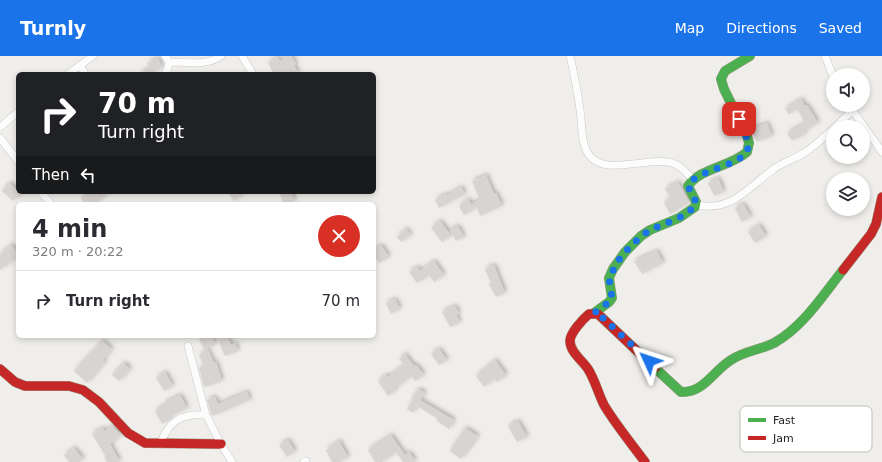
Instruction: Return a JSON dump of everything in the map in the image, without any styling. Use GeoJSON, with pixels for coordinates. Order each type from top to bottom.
{"type":"FeatureCollection","features":[{"type":"Feature","properties":{"kind":"street"},"geometry":{"type":"LineString","coordinates":[[71,72],[93,56]]}},
{"type":"Feature","properties":{"kind":"street"},"geometry":{"type":"LineString","coordinates":[[166,72],[169,68],[167,59],[203,62],[221,56]]}},
{"type":"Feature","properties":{"kind":"street"},"geometry":{"type":"LineString","coordinates":[[242,56],[252,72]]}},
{"type":"Feature","properties":{"kind":"street"},"geometry":{"type":"LineString","coordinates":[[570,56],[579,96],[584,145],[590,157],[595,161],[612,165],[660,162],[674,164],[683,170],[693,180]]}},
{"type":"Feature","properties":{"kind":"street"},"geometry":{"type":"LineString","coordinates":[[696,205],[688,186],[689,183],[737,160],[747,152],[749,143],[747,136],[724,89],[721,79],[725,71],[750,56]]}},
{"type":"Feature","properties":{"kind":"street"},"geometry":{"type":"LineString","coordinates":[[824,56],[829,68]]}},
{"type":"Feature","properties":{"kind":"street"},"geometry":{"type":"LineString","coordinates":[[80,65],[84,72]]}},
{"type":"Feature","properties":{"kind":"street"},"geometry":{"type":"LineString","coordinates":[[840,120],[847,112]]}},
{"type":"Feature","properties":{"kind":"street"},"geometry":{"type":"LineString","coordinates":[[853,112],[882,152]]}},
{"type":"Feature","properties":{"kind":"street"},"geometry":{"type":"LineString","coordinates":[[0,127],[16,114]]}},
{"type":"Feature","properties":{"kind":"street"},"geometry":{"type":"LineString","coordinates":[[696,205],[718,206],[739,198],[774,169],[804,153],[826,135]]}},
{"type":"Feature","properties":{"kind":"street"},"geometry":{"type":"LineString","coordinates":[[0,138],[16,158]]}},
{"type":"Feature","properties":{"kind":"street"},"geometry":{"type":"LineString","coordinates":[[594,313],[602,317],[681,392],[687,393],[694,391],[730,360],[737,356],[765,348],[772,344],[786,334],[816,305],[871,234],[876,224],[882,197]]}},
{"type":"Feature","properties":{"kind":"street"},"geometry":{"type":"LineString","coordinates":[[646,462],[610,415],[588,369],[574,352],[570,343],[572,335],[581,321],[589,314],[594,313],[609,302],[612,298],[609,278],[618,261],[630,247],[641,236],[650,230],[679,218],[696,205]]}},
{"type":"Feature","properties":{"kind":"street"},"geometry":{"type":"LineString","coordinates":[[188,346],[206,414],[232,462]]}},
{"type":"Feature","properties":{"kind":"street"},"geometry":{"type":"LineString","coordinates":[[0,369],[17,383],[26,386],[56,385],[73,387],[82,390],[103,406],[130,435],[138,441],[160,444],[221,444]]}},
{"type":"Feature","properties":{"kind":"street"},"geometry":{"type":"LineString","coordinates":[[160,444],[166,430],[176,420],[188,416],[206,414]]}},
{"type":"Feature","properties":{"kind":"building"},"geometry":{"type":"Polygon","coordinates":[[[287,56],[291,56],[296,64],[294,66],[298,72],[273,72],[268,63],[277,57],[280,61],[287,56]]]}},
{"type":"Feature","properties":{"kind":"building"},"geometry":{"type":"Polygon","coordinates":[[[158,58],[162,68],[153,72],[142,72],[150,67],[147,63],[158,58]]]}},
{"type":"Feature","properties":{"kind":"building"},"geometry":{"type":"Polygon","coordinates":[[[801,99],[805,106],[807,105],[818,123],[804,131],[805,134],[792,141],[787,133],[805,123],[797,109],[789,114],[785,109],[801,99]]]}},
{"type":"Feature","properties":{"kind":"building"},"geometry":{"type":"Polygon","coordinates":[[[767,123],[772,136],[757,142],[751,129],[767,123]]]}},
{"type":"Feature","properties":{"kind":"building"},"geometry":{"type":"Polygon","coordinates":[[[486,175],[494,194],[496,193],[502,206],[480,216],[477,207],[464,215],[459,206],[468,199],[471,204],[480,200],[472,181],[486,175]]]}},
{"type":"Feature","properties":{"kind":"building"},"geometry":{"type":"Polygon","coordinates":[[[718,178],[724,192],[714,196],[708,183],[718,178]]]}},
{"type":"Feature","properties":{"kind":"building"},"geometry":{"type":"Polygon","coordinates":[[[678,182],[689,203],[670,214],[664,202],[671,198],[665,189],[678,182]]]}},
{"type":"Feature","properties":{"kind":"building"},"geometry":{"type":"Polygon","coordinates":[[[9,183],[16,189],[16,194],[20,194],[13,201],[2,191],[9,183]]]}},
{"type":"Feature","properties":{"kind":"building"},"geometry":{"type":"Polygon","coordinates":[[[461,187],[465,194],[439,208],[435,200],[446,194],[447,196],[461,187]]]}},
{"type":"Feature","properties":{"kind":"building"},"geometry":{"type":"Polygon","coordinates":[[[86,194],[108,194],[98,202],[84,202],[81,198],[86,194]]]}},
{"type":"Feature","properties":{"kind":"building"},"geometry":{"type":"Polygon","coordinates":[[[229,194],[243,194],[234,201],[229,194]]]}},
{"type":"Feature","properties":{"kind":"building"},"geometry":{"type":"Polygon","coordinates":[[[280,194],[292,194],[295,201],[291,202],[283,202],[280,194]]]}},
{"type":"Feature","properties":{"kind":"building"},"geometry":{"type":"Polygon","coordinates":[[[743,204],[751,217],[742,222],[735,208],[743,204]]]}},
{"type":"Feature","properties":{"kind":"building"},"geometry":{"type":"Polygon","coordinates":[[[440,221],[451,235],[442,242],[431,228],[440,221]]]}},
{"type":"Feature","properties":{"kind":"building"},"geometry":{"type":"Polygon","coordinates":[[[759,225],[766,236],[755,243],[748,232],[759,225]]]}},
{"type":"Feature","properties":{"kind":"building"},"geometry":{"type":"Polygon","coordinates":[[[458,226],[464,237],[456,241],[450,230],[458,226]]]}},
{"type":"Feature","properties":{"kind":"building"},"geometry":{"type":"Polygon","coordinates":[[[406,229],[411,235],[401,242],[397,237],[406,229]]]}},
{"type":"Feature","properties":{"kind":"building"},"geometry":{"type":"Polygon","coordinates":[[[11,245],[16,251],[16,258],[0,270],[0,254],[11,245]]]}},
{"type":"Feature","properties":{"kind":"building"},"geometry":{"type":"Polygon","coordinates":[[[381,245],[389,257],[379,263],[376,259],[376,248],[381,245]]]}},
{"type":"Feature","properties":{"kind":"building"},"geometry":{"type":"Polygon","coordinates":[[[657,251],[663,263],[642,274],[634,261],[657,251]]]}},
{"type":"Feature","properties":{"kind":"building"},"geometry":{"type":"Polygon","coordinates":[[[434,261],[444,275],[434,282],[429,275],[417,283],[409,272],[417,267],[420,271],[434,261]]]}},
{"type":"Feature","properties":{"kind":"building"},"geometry":{"type":"Polygon","coordinates":[[[494,265],[505,293],[496,297],[489,284],[491,283],[485,269],[494,265]]]}},
{"type":"Feature","properties":{"kind":"building"},"geometry":{"type":"Polygon","coordinates":[[[395,299],[400,309],[391,314],[386,303],[395,299]]]}},
{"type":"Feature","properties":{"kind":"building"},"geometry":{"type":"Polygon","coordinates":[[[455,306],[459,313],[456,315],[460,322],[450,327],[442,312],[455,306]]]}},
{"type":"Feature","properties":{"kind":"building"},"geometry":{"type":"Polygon","coordinates":[[[199,338],[213,338],[216,344],[204,350],[199,338]]]}},
{"type":"Feature","properties":{"kind":"building"},"geometry":{"type":"Polygon","coordinates":[[[228,338],[231,345],[235,343],[238,351],[225,356],[218,340],[228,338]]]}},
{"type":"Feature","properties":{"kind":"building"},"geometry":{"type":"Polygon","coordinates":[[[102,341],[112,349],[103,360],[105,362],[87,383],[74,371],[102,341]]]}},
{"type":"Feature","properties":{"kind":"building"},"geometry":{"type":"Polygon","coordinates":[[[439,349],[447,360],[439,365],[431,354],[439,349]]]}},
{"type":"Feature","properties":{"kind":"building"},"geometry":{"type":"Polygon","coordinates":[[[208,350],[214,363],[216,362],[222,381],[204,387],[199,368],[204,366],[199,355],[208,350]]]}},
{"type":"Feature","properties":{"kind":"building"},"geometry":{"type":"Polygon","coordinates":[[[405,354],[414,366],[416,365],[424,375],[415,381],[412,376],[395,388],[396,390],[388,396],[378,381],[386,375],[388,377],[404,365],[399,359],[405,354]]]}},
{"type":"Feature","properties":{"kind":"building"},"geometry":{"type":"Polygon","coordinates":[[[495,360],[506,375],[497,382],[494,379],[484,387],[476,376],[495,360]]]}},
{"type":"Feature","properties":{"kind":"building"},"geometry":{"type":"Polygon","coordinates":[[[124,363],[130,369],[119,381],[112,375],[124,363]]]}},
{"type":"Feature","properties":{"kind":"building"},"geometry":{"type":"Polygon","coordinates":[[[165,372],[173,386],[164,391],[156,378],[165,372]]]}},
{"type":"Feature","properties":{"kind":"building"},"geometry":{"type":"Polygon","coordinates":[[[418,389],[425,393],[420,400],[454,420],[449,429],[437,421],[438,419],[417,406],[413,413],[407,409],[413,400],[411,399],[418,389]]]}},
{"type":"Feature","properties":{"kind":"building"},"geometry":{"type":"Polygon","coordinates":[[[247,392],[250,400],[212,416],[207,400],[215,397],[218,404],[247,392]]]}},
{"type":"Feature","properties":{"kind":"building"},"geometry":{"type":"Polygon","coordinates":[[[180,395],[187,408],[169,417],[170,419],[162,424],[155,411],[165,405],[164,403],[180,395]]]}},
{"type":"Feature","properties":{"kind":"building"},"geometry":{"type":"Polygon","coordinates":[[[518,421],[527,437],[517,442],[508,426],[518,421]]]}},
{"type":"Feature","properties":{"kind":"building"},"geometry":{"type":"Polygon","coordinates":[[[112,426],[121,435],[110,444],[120,462],[107,462],[104,457],[106,457],[92,434],[103,428],[104,431],[112,426]]]}},
{"type":"Feature","properties":{"kind":"building"},"geometry":{"type":"Polygon","coordinates":[[[465,428],[478,436],[461,459],[450,451],[465,428]]]}},
{"type":"Feature","properties":{"kind":"building"},"geometry":{"type":"Polygon","coordinates":[[[391,435],[405,455],[409,452],[416,462],[403,462],[396,452],[382,462],[375,462],[368,450],[391,435]]]}},
{"type":"Feature","properties":{"kind":"building"},"geometry":{"type":"Polygon","coordinates":[[[288,440],[295,451],[287,457],[279,445],[288,440]]]}},
{"type":"Feature","properties":{"kind":"building"},"geometry":{"type":"Polygon","coordinates":[[[339,441],[348,457],[340,462],[332,462],[326,450],[339,441]]]}},
{"type":"Feature","properties":{"kind":"building"},"geometry":{"type":"Polygon","coordinates":[[[74,448],[83,459],[79,462],[69,462],[64,455],[74,448]]]}},
{"type":"Feature","properties":{"kind":"traffic: fast"},"geometry":{"type":"LineString","coordinates":[[594,313],[612,298],[609,278],[613,269],[625,252],[641,236],[650,230],[679,218],[695,207],[696,202],[688,186],[693,180],[707,171],[732,161],[747,152],[749,143],[747,136],[724,89],[721,79],[725,71],[750,56]]}},
{"type":"Feature","properties":{"kind":"traffic: fast"},"geometry":{"type":"LineString","coordinates":[[655,368],[681,392],[696,389],[736,357],[774,343],[794,328],[812,310],[843,270]]}},
{"type":"Feature","properties":{"kind":"traffic: jam"},"geometry":{"type":"LineString","coordinates":[[843,270],[871,234],[876,224],[882,197]]}},
{"type":"Feature","properties":{"kind":"traffic: jam"},"geometry":{"type":"LineString","coordinates":[[645,462],[604,405],[590,373],[572,349],[570,341],[572,334],[577,326],[589,314],[598,314],[655,368]]}},
{"type":"Feature","properties":{"kind":"traffic: jam"},"geometry":{"type":"LineString","coordinates":[[0,369],[15,382],[25,386],[69,386],[83,390],[99,402],[128,433],[145,443],[221,444]]}},
{"type":"Feature","properties":{"kind":"route"},"geometry":{"type":"LineString","coordinates":[[649,361],[602,317],[594,313],[612,298],[609,278],[618,261],[625,252],[641,236],[650,230],[679,218],[695,207],[696,202],[688,186],[689,183],[706,173],[737,160],[747,152],[749,143],[739,119]]}}]}
